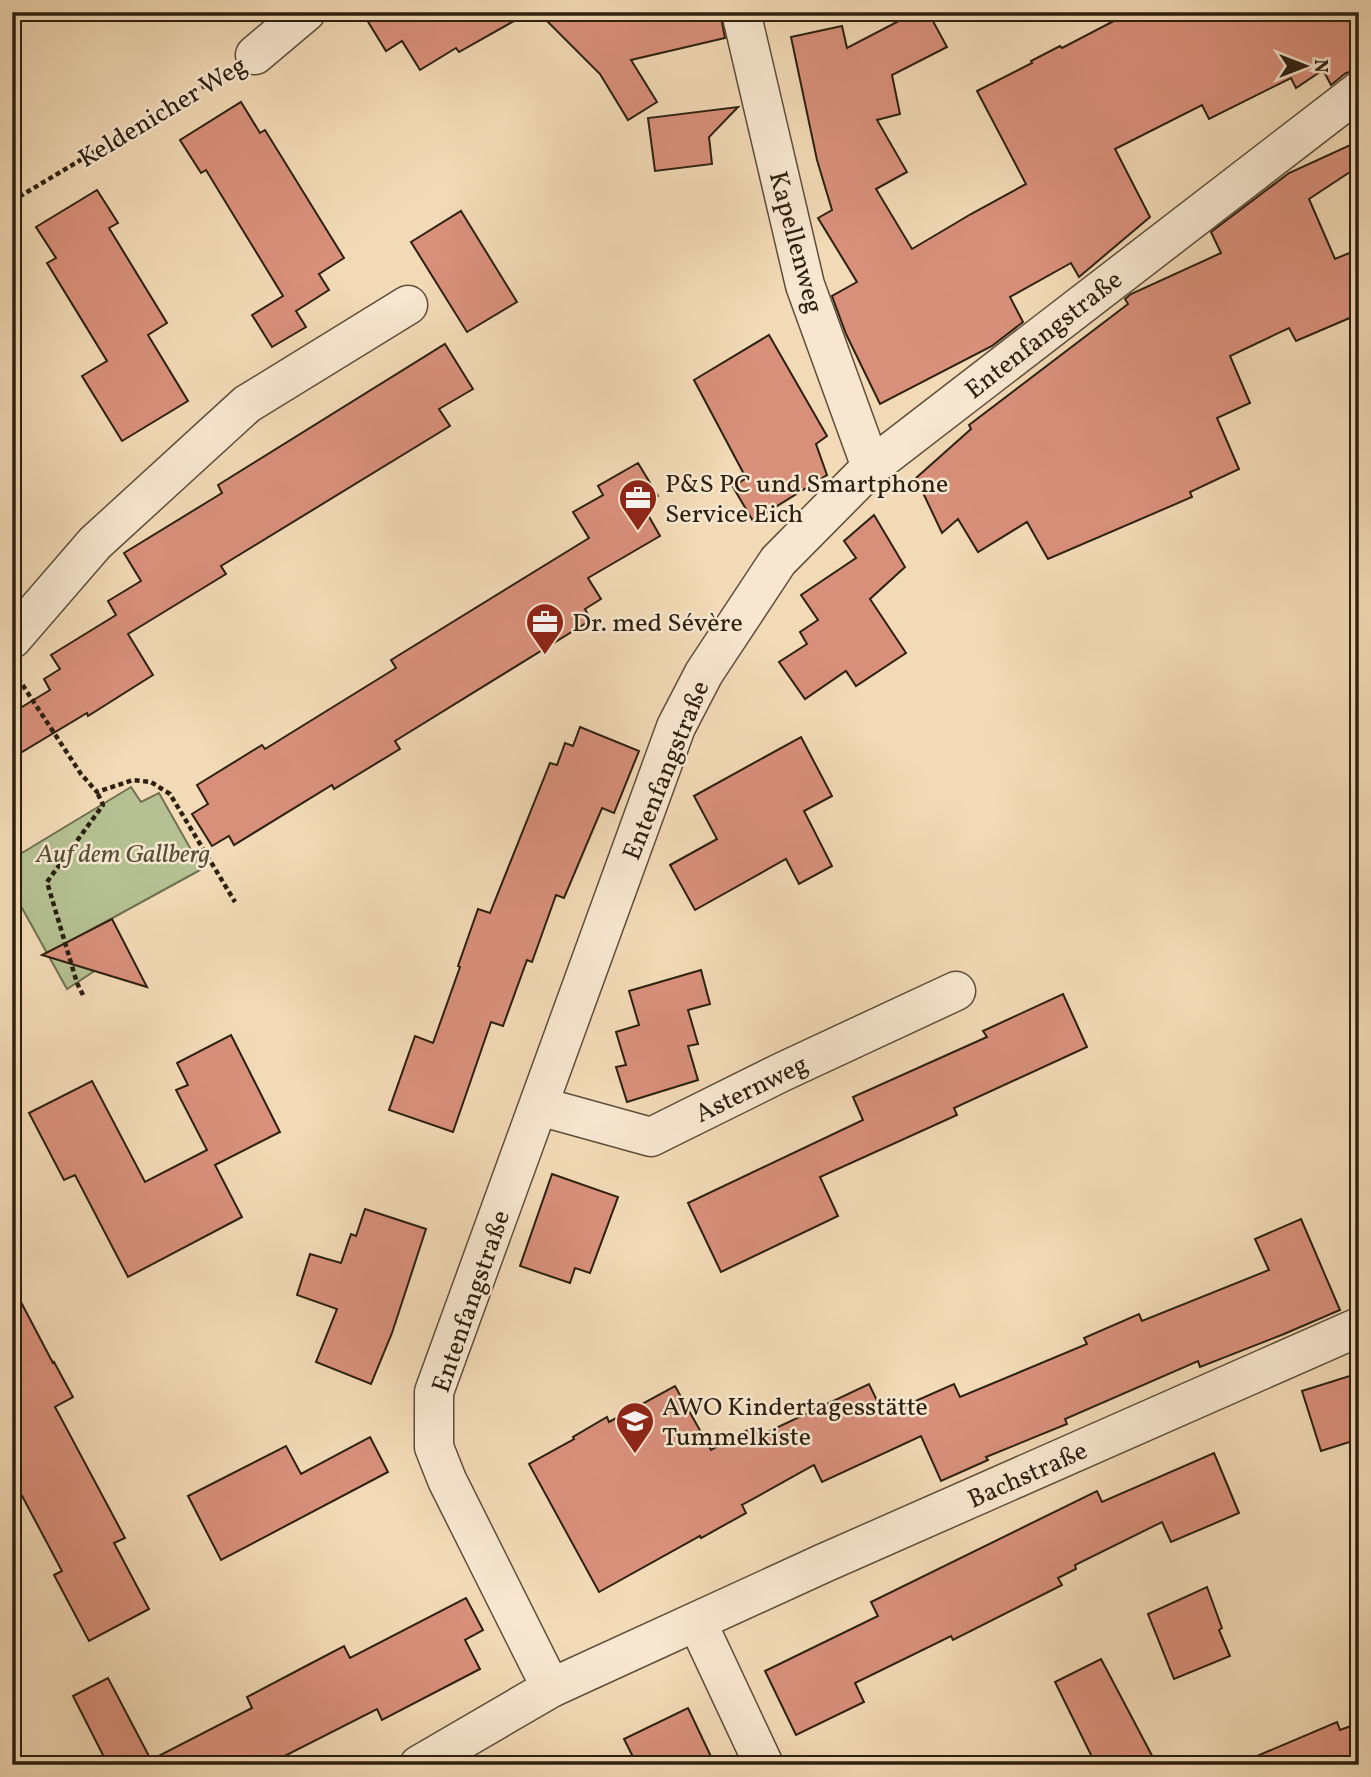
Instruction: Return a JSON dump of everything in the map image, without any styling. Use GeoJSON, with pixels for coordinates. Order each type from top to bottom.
{"type":"FeatureCollection","features":[{"type":"Feature","properties":{"kind":"street","name":"Keldenicher Weg"},"geometry":{"type":"LineString","coordinates":[[255,55],[306,12]]}},
{"type":"Feature","properties":{"kind":"street","name":"Kapellenweg"},"geometry":{"type":"LineString","coordinates":[[741,12],[805,285],[871,467]]}},
{"type":"Feature","properties":{"kind":"street","name":"Entenfangstraße"},"geometry":{"type":"LineString","coordinates":[[551,1688],[447,1480],[434,1447],[434,1392],[676,727],[704,673],[778,561],[871,467],[1359,91]]}},
{"type":"Feature","properties":{"kind":"street"},"geometry":{"type":"LineString","coordinates":[[12,639],[96,543],[247,404],[408,305]]}},
{"type":"Feature","properties":{"kind":"street","name":"Asternweg"},"geometry":{"type":"LineString","coordinates":[[539,1106],[651,1137],[956,991]]}},
{"type":"Feature","properties":{"kind":"street","name":"Bachstraße"},"geometry":{"type":"LineString","coordinates":[[419,1765],[551,1688],[824,1563],[1359,1327]]}},
{"type":"Feature","properties":{"kind":"street"},"geometry":{"type":"LineString","coordinates":[[697,1622],[764,1765]]}},
{"type":"Feature","properties":{"kind":"path","name":"Keldenicher Weg"},"geometry":{"type":"LineString","coordinates":[[12,201],[255,55]]}},
{"type":"Feature","properties":{"kind":"path"},"geometry":{"type":"LineString","coordinates":[[12,669],[81,774],[97,792],[103,805],[47,882],[83,995]]}},
{"type":"Feature","properties":{"kind":"path"},"geometry":{"type":"LineString","coordinates":[[97,792],[133,780],[151,782],[170,794],[235,902]]}},
{"type":"Feature","properties":{"kind":"green space","name":"Auf dem Gallberg"},"geometry":{"type":"Polygon","coordinates":[[[131,787],[141,802],[159,793],[202,869],[76,938],[93,972],[67,989],[12,890],[12,859],[131,787]]]}},
{"type":"Feature","properties":{"kind":"building"},"geometry":{"type":"Polygon","coordinates":[[[362,12],[530,12],[459,52],[456,48],[420,70],[402,41],[386,51],[362,12]]]}},
{"type":"Feature","properties":{"kind":"building"},"geometry":{"type":"Polygon","coordinates":[[[538,12],[720,12],[725,38],[631,60],[657,102],[628,120],[600,74],[538,12]]]}},
{"type":"Feature","properties":{"kind":"building"},"geometry":{"type":"Polygon","coordinates":[[[916,12],[928,12],[947,47],[892,75],[900,114],[877,120],[907,172],[876,189],[912,249],[1026,184],[977,91],[1060,46],[1062,48],[1131,12],[1359,12],[1359,70],[1346,73],[1331,85],[1323,70],[1296,88],[1291,78],[1209,119],[1202,105],[1115,149],[1150,217],[1079,277],[1071,263],[1010,297],[1023,322],[992,346],[880,404],[846,334],[832,296],[857,282],[818,218],[832,210],[817,160],[791,37],[842,26],[847,48],[916,12]]]}},
{"type":"Feature","properties":{"kind":"building"},"geometry":{"type":"Polygon","coordinates":[[[241,102],[260,133],[265,130],[344,258],[319,274],[329,290],[296,311],[306,327],[272,347],[252,315],[283,296],[206,170],[201,173],[180,140],[241,102]]]}},
{"type":"Feature","properties":{"kind":"building"},"geometry":{"type":"Polygon","coordinates":[[[738,107],[709,137],[712,164],[655,171],[648,118],[738,107]]]}},
{"type":"Feature","properties":{"kind":"building"},"geometry":{"type":"Polygon","coordinates":[[[1359,141],[1359,166],[1309,199],[1335,259],[1359,249],[1359,314],[1296,341],[1289,328],[1230,356],[1250,403],[1217,418],[1239,469],[1190,492],[1192,497],[1048,559],[1027,522],[978,552],[958,519],[942,533],[916,478],[971,429],[969,425],[1128,304],[1125,299],[1131,294],[1221,253],[1211,232],[1289,173],[1359,141]]]}},
{"type":"Feature","properties":{"kind":"building"},"geometry":{"type":"Polygon","coordinates":[[[97,190],[118,223],[109,228],[167,323],[148,335],[188,401],[122,441],[82,376],[107,361],[47,263],[56,258],[36,227],[97,190]]]}},
{"type":"Feature","properties":{"kind":"building"},"geometry":{"type":"Polygon","coordinates":[[[461,211],[517,302],[467,332],[411,242],[461,211]]]}},
{"type":"Feature","properties":{"kind":"building"},"geometry":{"type":"Polygon","coordinates":[[[769,335],[827,436],[816,444],[827,475],[753,521],[733,487],[746,478],[694,380],[769,335]]]}},
{"type":"Feature","properties":{"kind":"building"},"geometry":{"type":"Polygon","coordinates":[[[445,344],[473,389],[439,409],[450,426],[221,566],[226,574],[128,634],[153,675],[88,716],[87,713],[12,758],[12,713],[50,690],[44,679],[60,669],[51,655],[116,615],[108,601],[141,581],[124,553],[222,493],[218,485],[445,344]]]}},
{"type":"Feature","properties":{"kind":"building"},"geometry":{"type":"Polygon","coordinates":[[[638,463],[658,496],[643,506],[660,536],[588,578],[601,599],[585,609],[591,620],[395,741],[400,749],[334,789],[332,785],[234,845],[229,836],[212,846],[192,814],[208,804],[197,785],[262,745],[265,749],[396,668],[391,660],[589,538],[573,512],[603,495],[598,486],[638,463]]]}},
{"type":"Feature","properties":{"kind":"building"},"geometry":{"type":"Polygon","coordinates":[[[874,515],[905,567],[870,599],[906,653],[856,686],[846,671],[805,699],[779,662],[807,644],[800,632],[818,620],[801,595],[856,558],[844,541],[874,515]]]}},
{"type":"Feature","properties":{"kind":"building"},"geometry":{"type":"Polygon","coordinates":[[[580,727],[639,751],[614,813],[602,808],[564,898],[556,895],[532,962],[527,960],[503,1026],[491,1022],[453,1132],[389,1110],[415,1036],[433,1043],[478,909],[490,913],[550,763],[557,765],[565,743],[573,746],[580,727]]]}},
{"type":"Feature","properties":{"kind":"building"},"geometry":{"type":"Polygon","coordinates":[[[801,737],[832,796],[804,811],[832,866],[799,884],[786,859],[695,910],[670,865],[717,839],[694,796],[801,737]]]}},
{"type":"Feature","properties":{"kind":"building"},"geometry":{"type":"Polygon","coordinates":[[[112,919],[147,987],[42,955],[112,919]]]}},
{"type":"Feature","properties":{"kind":"building"},"geometry":{"type":"Polygon","coordinates":[[[701,970],[710,1004],[688,1010],[698,1044],[688,1046],[698,1080],[627,1102],[616,1067],[626,1065],[616,1032],[639,1025],[629,991],[701,970]]]}},
{"type":"Feature","properties":{"kind":"building"},"geometry":{"type":"Polygon","coordinates":[[[1063,994],[1087,1047],[954,1108],[957,1115],[820,1177],[838,1216],[721,1272],[688,1203],[863,1120],[853,1097],[987,1037],[983,1031],[1063,994]]]}},
{"type":"Feature","properties":{"kind":"building"},"geometry":{"type":"Polygon","coordinates":[[[231,1035],[280,1132],[215,1165],[242,1217],[128,1277],[75,1175],[64,1180],[29,1113],[92,1081],[145,1182],[207,1150],[176,1090],[188,1085],[177,1063],[231,1035]]]}},
{"type":"Feature","properties":{"kind":"building"},"geometry":{"type":"Polygon","coordinates":[[[552,1174],[618,1197],[590,1273],[575,1268],[570,1283],[520,1266],[552,1174]]]}},
{"type":"Feature","properties":{"kind":"building"},"geometry":{"type":"Polygon","coordinates":[[[365,1209],[426,1229],[392,1333],[371,1384],[316,1362],[337,1309],[297,1295],[310,1254],[341,1263],[351,1234],[356,1236],[365,1209]]]}},
{"type":"Feature","properties":{"kind":"building"},"geometry":{"type":"Polygon","coordinates":[[[1301,1219],[1340,1310],[1200,1367],[1198,1361],[1065,1419],[1067,1424],[986,1457],[988,1460],[941,1481],[921,1436],[822,1482],[814,1465],[742,1505],[746,1513],[599,1592],[529,1464],[607,1417],[609,1422],[675,1386],[711,1450],[753,1427],[759,1436],[869,1384],[884,1415],[954,1384],[960,1397],[1087,1344],[1084,1338],[1139,1314],[1142,1321],[1269,1270],[1255,1239],[1301,1219]]]}},
{"type":"Feature","properties":{"kind":"building"},"geometry":{"type":"Polygon","coordinates":[[[12,1285],[73,1397],[55,1407],[125,1538],[114,1543],[149,1609],[89,1641],[54,1575],[62,1571],[12,1477],[12,1285]]]}},
{"type":"Feature","properties":{"kind":"building"},"geometry":{"type":"Polygon","coordinates":[[[1359,1373],[1359,1439],[1321,1451],[1302,1391],[1359,1373]]]}},
{"type":"Feature","properties":{"kind":"building"},"geometry":{"type":"Polygon","coordinates":[[[370,1437],[388,1472],[221,1560],[188,1496],[286,1446],[301,1474],[370,1437]]]}},
{"type":"Feature","properties":{"kind":"building"},"geometry":{"type":"Polygon","coordinates":[[[1214,1453],[1239,1513],[1171,1542],[1162,1522],[1075,1565],[1076,1569],[1058,1578],[1062,1585],[953,1640],[951,1636],[855,1683],[864,1702],[796,1735],[765,1671],[878,1616],[871,1602],[1097,1491],[1102,1502],[1214,1453]]]}},
{"type":"Feature","properties":{"kind":"building"},"geometry":{"type":"Polygon","coordinates":[[[1207,1587],[1222,1628],[1219,1630],[1230,1656],[1174,1679],[1148,1614],[1207,1587]]]}},
{"type":"Feature","properties":{"kind":"building"},"geometry":{"type":"Polygon","coordinates":[[[466,1598],[483,1630],[465,1640],[480,1669],[382,1720],[377,1709],[267,1765],[108,1765],[73,1696],[108,1678],[151,1760],[252,1708],[247,1697],[344,1646],[350,1658],[466,1598]]]}},
{"type":"Feature","properties":{"kind":"building"},"geometry":{"type":"Polygon","coordinates":[[[1101,1659],[1157,1765],[1096,1765],[1055,1682],[1101,1659]]]}},
{"type":"Feature","properties":{"kind":"building"},"geometry":{"type":"Polygon","coordinates":[[[688,1708],[715,1765],[637,1765],[624,1739],[688,1708]]]}},
{"type":"Feature","properties":{"kind":"building"},"geometry":{"type":"Polygon","coordinates":[[[1337,1722],[1340,1730],[1359,1723],[1359,1765],[1236,1765],[1337,1722]]]}},
{"type":"Feature","properties":{"kind":"place","name":"P&S PC und Smartphone Service Eich"},"geometry":{"type":"Point","coordinates":[638,532]}},
{"type":"Feature","properties":{"kind":"place","name":"Dr. med Sévère"},"geometry":{"type":"Point","coordinates":[545,656]}},
{"type":"Feature","properties":{"kind":"place","name":"AWO Kindertagesstätte Tummelkiste"},"geometry":{"type":"Point","coordinates":[635,1455]}}]}
